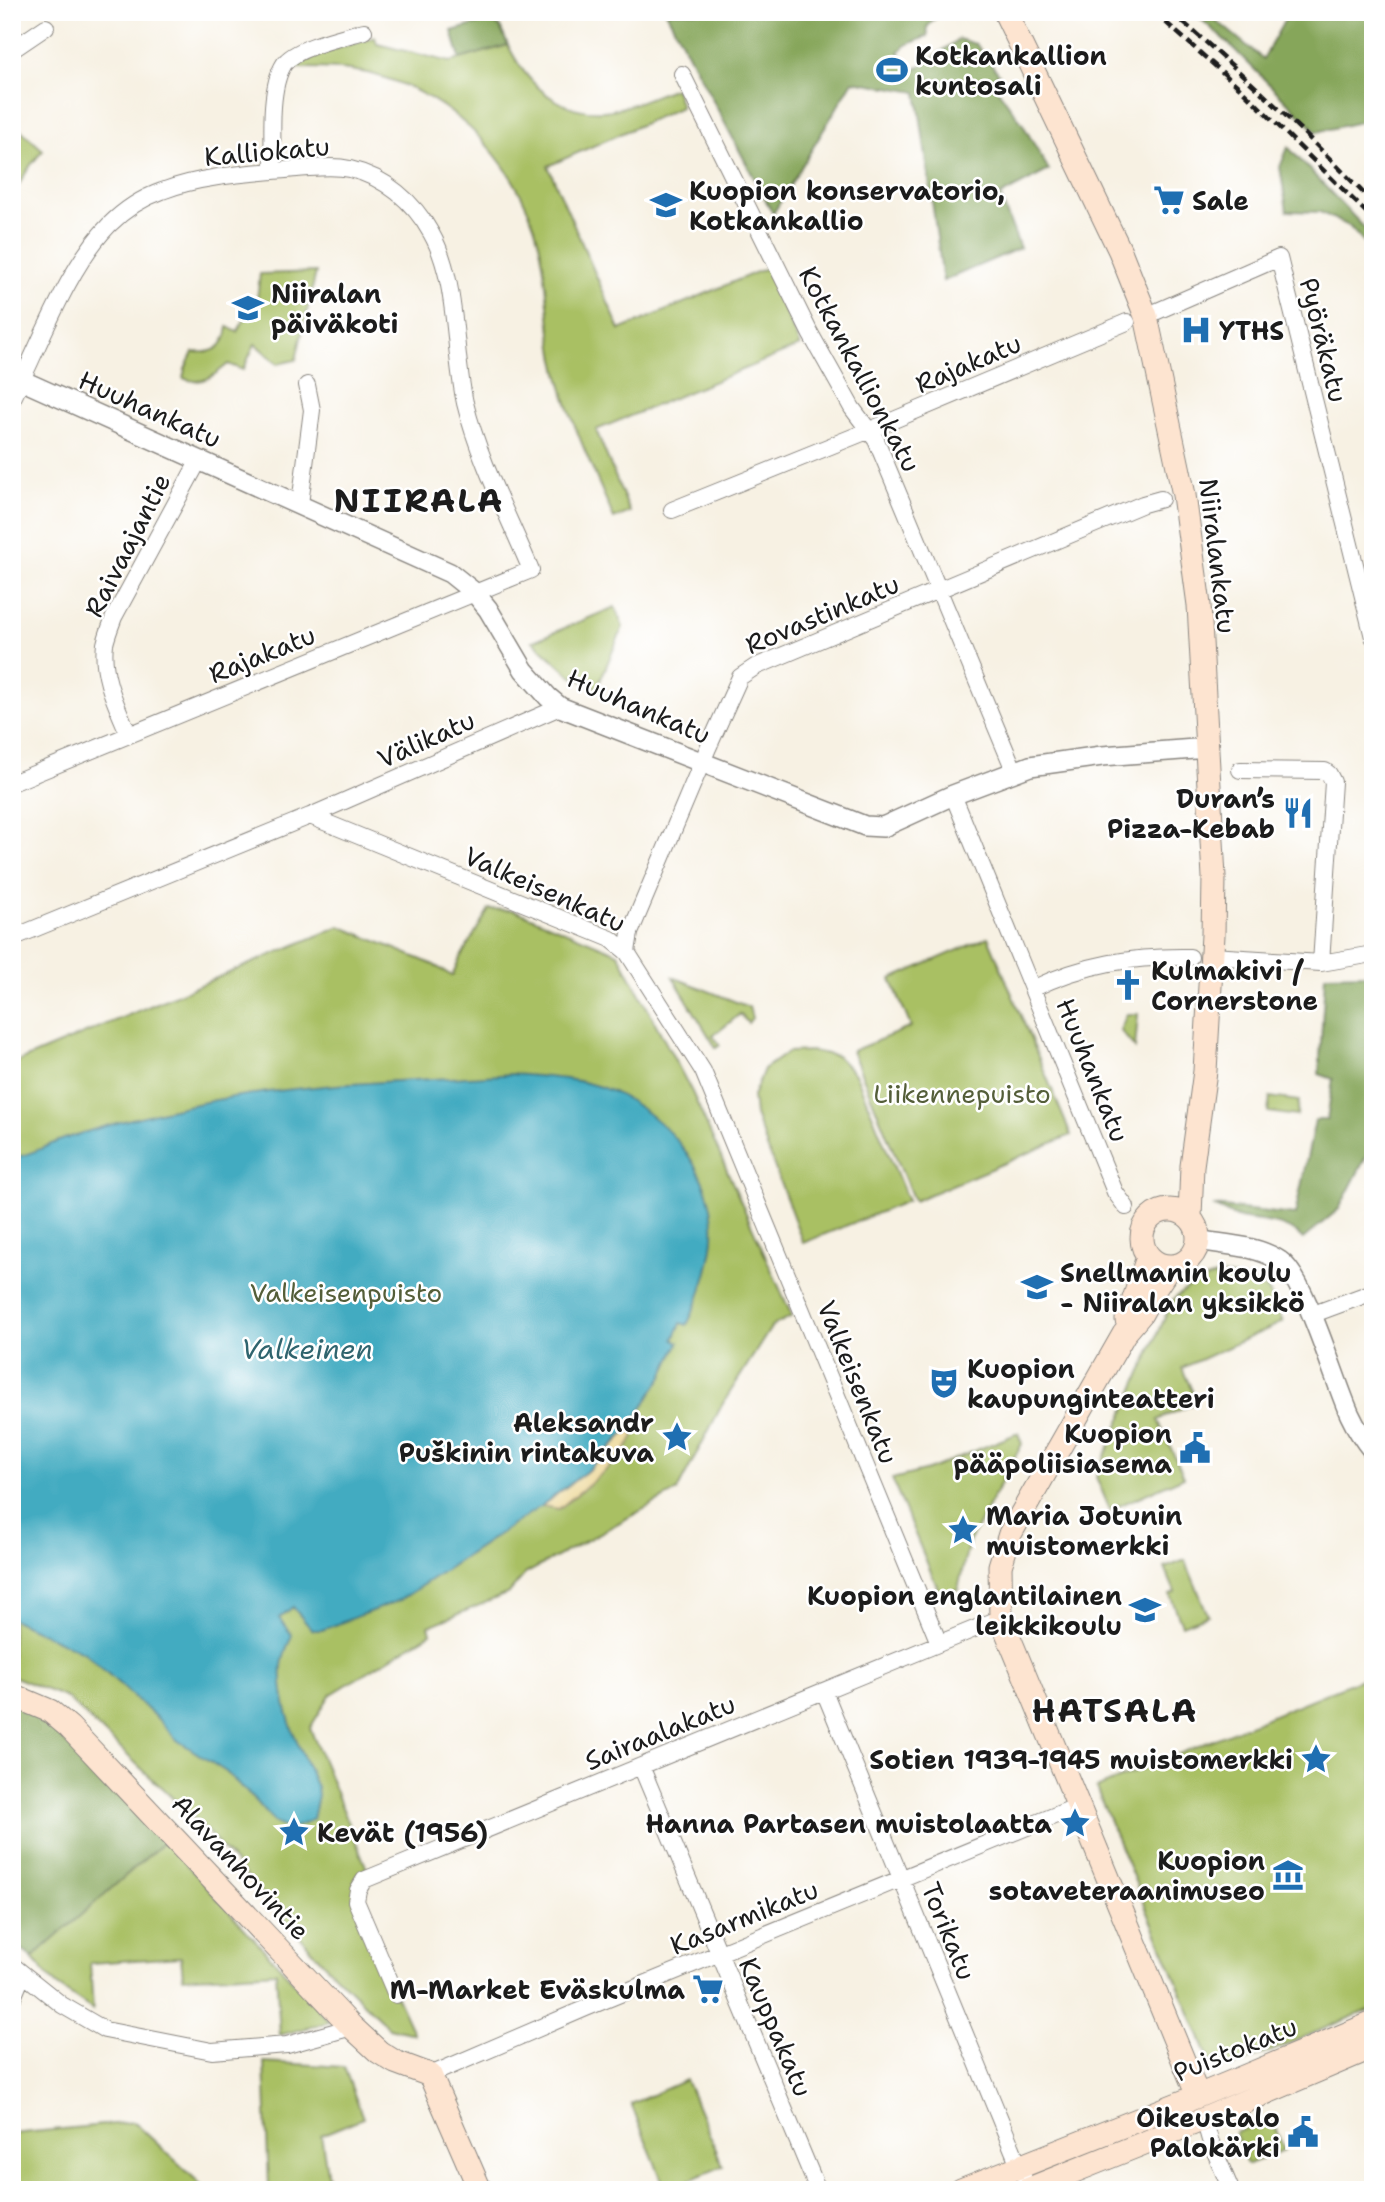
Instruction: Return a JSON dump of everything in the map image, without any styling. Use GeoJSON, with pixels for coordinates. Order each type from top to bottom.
{"type":"FeatureCollection","features":[{"type":"Feature","properties":{"kind":"main road","name":"Niiralankatu"},"geometry":{"type":"LineString","coordinates":[[1005,12],[1120,251],[1136,319],[1177,459],[1189,532],[1199,605],[1214,877],[1201,957],[1205,1071],[1195,1141],[1190,1217]]}},
{"type":"Feature","properties":{"kind":"main road","name":"Niiralankatu"},"geometry":{"type":"LineString","coordinates":[[1165,1210],[1195,1141]]}},
{"type":"Feature","properties":{"kind":"main road"},"geometry":{"type":"LineString","coordinates":[[1124,1334],[1148,1256],[1143,1239],[1144,1228],[1150,1220],[1165,1210],[1181,1212],[1190,1217],[1197,1240],[1195,1249],[1186,1261],[1170,1266],[1162,1265],[1148,1256]]}},
{"type":"Feature","properties":{"kind":"main road"},"geometry":{"type":"LineString","coordinates":[[1170,1266],[1142,1314],[1124,1334],[1010,1534],[1000,1566],[999,1590],[1001,1618],[1198,2096]]}},
{"type":"Feature","properties":{"kind":"main road","name":"Alavanhovintie"},"geometry":{"type":"LineString","coordinates":[[12,1695],[50,1711],[69,1727],[352,2027],[379,2052],[395,2063],[430,2076]]}},
{"type":"Feature","properties":{"kind":"main road","name":"Puistokatu"},"geometry":{"type":"LineString","coordinates":[[961,2190],[1373,2023]]}},
{"type":"Feature","properties":{"kind":"main road","name":"Puistokatu"},"geometry":{"type":"LineString","coordinates":[[1028,2189],[1204,2119],[1373,2047]]}},
{"type":"Feature","properties":{"kind":"main road"},"geometry":{"type":"LineString","coordinates":[[430,2076],[480,2190]]}},
{"type":"Feature","properties":{"kind":"street"},"geometry":{"type":"LineString","coordinates":[[12,50],[46,27]]}},
{"type":"Feature","properties":{"kind":"street"},"geometry":{"type":"LineString","coordinates":[[273,171],[276,86],[285,63],[306,48],[363,31]]}},
{"type":"Feature","properties":{"kind":"street","name":"Kotkankallionkatu"},"geometry":{"type":"LineString","coordinates":[[682,74],[816,344],[852,408],[876,440],[1014,770]]}},
{"type":"Feature","properties":{"kind":"street","name":"Kalliokatu"},"geometry":{"type":"LineString","coordinates":[[12,400],[17,378],[82,259],[111,222],[136,203],[164,190],[209,179],[331,167],[364,173],[402,196],[423,220],[440,251],[447,277],[465,403],[487,466],[531,570]]}},
{"type":"Feature","properties":{"kind":"street","name":"Rajakatu"},"geometry":{"type":"LineString","coordinates":[[672,510],[1279,258]]}},
{"type":"Feature","properties":{"kind":"street","name":"Pyöräkatu"},"geometry":{"type":"LineString","coordinates":[[1279,258],[1373,638]]}},
{"type":"Feature","properties":{"kind":"street","name":"Huuhankatu"},"geometry":{"type":"LineString","coordinates":[[17,378],[442,569],[475,593],[488,609],[524,670],[548,698],[560,707],[864,826],[883,827],[953,795],[1115,1192],[1126,1208]]}},
{"type":"Feature","properties":{"kind":"street"},"geometry":{"type":"LineString","coordinates":[[300,505],[312,410],[307,385]]}},
{"type":"Feature","properties":{"kind":"street","name":"Raivaajantie"},"geometry":{"type":"LineString","coordinates":[[129,735],[110,690],[105,666],[106,642],[114,617],[199,460]]}},
{"type":"Feature","properties":{"kind":"street","name":"Rovastinkatu"},"geometry":{"type":"LineString","coordinates":[[627,952],[630,933],[740,677],[755,667],[1143,504],[1161,499]]}},
{"type":"Feature","properties":{"kind":"street","name":"Rajakatu"},"geometry":{"type":"LineString","coordinates":[[12,783],[531,570]]}},
{"type":"Feature","properties":{"kind":"street","name":"Välikatu"},"geometry":{"type":"LineString","coordinates":[[310,816],[560,707]]}},
{"type":"Feature","properties":{"kind":"street"},"geometry":{"type":"LineString","coordinates":[[953,795],[1030,765],[1208,747]]}},
{"type":"Feature","properties":{"kind":"street"},"geometry":{"type":"LineString","coordinates":[[1240,770],[1325,771],[1329,774],[1332,782],[1321,963]]}},
{"type":"Feature","properties":{"kind":"street"},"geometry":{"type":"LineString","coordinates":[[12,938],[310,816]]}},
{"type":"Feature","properties":{"kind":"street","name":"Valkeisenkatu"},"geometry":{"type":"LineString","coordinates":[[310,816],[611,939],[627,952],[703,1072],[939,1643]]}},
{"type":"Feature","properties":{"kind":"street"},"geometry":{"type":"LineString","coordinates":[[1032,989],[1070,972],[1106,962],[1201,957],[1321,963],[1373,954]]}},
{"type":"Feature","properties":{"kind":"street"},"geometry":{"type":"LineString","coordinates":[[1197,1240],[1258,1251],[1282,1262],[1291,1272],[1299,1285],[1349,1415],[1373,1451]]}},
{"type":"Feature","properties":{"kind":"street"},"geometry":{"type":"LineString","coordinates":[[1311,1315],[1373,1292]]}},
{"type":"Feature","properties":{"kind":"street","name":"Sairaalakatu"},"geometry":{"type":"LineString","coordinates":[[396,1996],[358,1907],[356,1896],[364,1880],[1001,1618]]}},
{"type":"Feature","properties":{"kind":"street","name":"Torikatu"},"geometry":{"type":"LineString","coordinates":[[824,1691],[1028,2189]]}},
{"type":"Feature","properties":{"kind":"street","name":"Kauppakatu"},"geometry":{"type":"LineString","coordinates":[[641,1766],[818,2190]]}},
{"type":"Feature","properties":{"kind":"street","name":"Kasarmikatu"},"geometry":{"type":"LineString","coordinates":[[430,2076],[485,2050],[1078,1806]]}},
{"type":"Feature","properties":{"kind":"street"},"geometry":{"type":"LineString","coordinates":[[12,2000],[18,1970],[62,2005],[105,2030],[212,2051],[287,2045],[352,2027]]}},
{"type":"Feature","properties":{"kind":"street"},"geometry":{"type":"LineString","coordinates":[[1198,2096],[1210,2140],[1231,2190]]}},
{"type":"Feature","properties":{"kind":"green space"},"geometry":{"type":"Polygon","coordinates":[[[666,12],[941,12],[927,27],[928,36],[906,45],[899,52],[912,72],[959,39],[976,44],[999,74],[991,80],[1022,123],[1049,170],[1000,196],[1020,248],[943,281],[917,92],[853,81],[773,214],[666,12]]]}},
{"type":"Feature","properties":{"kind":"green space"},"geometry":{"type":"Polygon","coordinates":[[[1193,12],[1206,12],[1263,59],[1289,12],[1373,12],[1373,119],[1317,132],[1193,12]]]}},
{"type":"Feature","properties":{"kind":"green space"},"geometry":{"type":"Polygon","coordinates":[[[491,20],[500,27],[508,45],[460,59],[452,31],[491,20]]]}},
{"type":"Feature","properties":{"kind":"green space"},"geometry":{"type":"Polygon","coordinates":[[[375,37],[377,44],[450,62],[508,45],[517,62],[540,89],[569,107],[586,111],[624,107],[675,88],[681,107],[548,166],[620,330],[766,268],[800,346],[596,430],[630,512],[614,519],[574,423],[556,364],[539,243],[529,211],[494,153],[470,128],[444,107],[415,90],[383,77],[350,70],[296,68],[298,60],[375,37]]]}},
{"type":"Feature","properties":{"kind":"green space"},"geometry":{"type":"Polygon","coordinates":[[[12,122],[43,150],[12,196],[12,122]]]}},
{"type":"Feature","properties":{"kind":"green space"},"geometry":{"type":"Polygon","coordinates":[[[1288,147],[1373,237],[1373,253],[1349,226],[1320,212],[1287,211],[1280,167],[1288,147]]]}},
{"type":"Feature","properties":{"kind":"green space"},"geometry":{"type":"Polygon","coordinates":[[[316,272],[296,360],[278,364],[255,344],[243,370],[228,364],[213,376],[202,380],[183,378],[193,352],[213,351],[221,345],[228,327],[237,332],[257,299],[260,274],[316,272]]]}},
{"type":"Feature","properties":{"kind":"green space"},"geometry":{"type":"Polygon","coordinates":[[[615,607],[623,627],[597,688],[571,676],[533,641],[615,607]]]}},
{"type":"Feature","properties":{"kind":"green space","name":"Valkeinen"},"geometry":{"type":"Polygon","coordinates":[[[489,909],[514,910],[618,953],[692,1092],[792,1316],[772,1326],[722,1405],[677,1491],[525,1574],[509,1593],[429,1626],[431,1633],[330,1695],[310,1728],[367,1869],[361,1872],[364,1880],[358,1890],[396,1995],[414,2034],[389,2028],[325,1965],[203,1827],[67,1698],[12,1676],[12,1064],[340,926],[434,965],[452,976],[489,909]]]}},
{"type":"Feature","properties":{"kind":"green space","name":"Liikennepuisto"},"geometry":{"type":"Polygon","coordinates":[[[988,937],[1071,1135],[914,1201],[852,1051],[911,1027],[891,979],[988,937]]]}},
{"type":"Feature","properties":{"kind":"green space"},"geometry":{"type":"Polygon","coordinates":[[[1367,974],[1373,1000],[1373,1143],[1339,1209],[1303,1239],[1281,1225],[1237,1217],[1213,1206],[1295,1215],[1315,1120],[1327,1120],[1333,1079],[1319,1074],[1325,975],[1367,974]]]}},
{"type":"Feature","properties":{"kind":"green space"},"geometry":{"type":"Polygon","coordinates":[[[673,977],[749,1007],[752,1018],[748,1023],[740,1014],[713,1036],[720,1045],[716,1048],[673,977]]]}},
{"type":"Feature","properties":{"kind":"green space"},"geometry":{"type":"Polygon","coordinates":[[[1127,1014],[1138,1014],[1135,1048],[1120,1030],[1127,1014]]]}},
{"type":"Feature","properties":{"kind":"green space"},"geometry":{"type":"Polygon","coordinates":[[[812,1051],[837,1056],[856,1075],[908,1201],[803,1243],[755,1115],[753,1096],[764,1069],[788,1052],[812,1051]]]}},
{"type":"Feature","properties":{"kind":"green space"},"geometry":{"type":"Polygon","coordinates":[[[1270,1097],[1299,1101],[1297,1116],[1268,1112],[1270,1097]]]}},
{"type":"Feature","properties":{"kind":"green space"},"geometry":{"type":"Polygon","coordinates":[[[1220,1275],[1245,1279],[1268,1290],[1283,1322],[1182,1368],[1197,1402],[1158,1420],[1184,1477],[1110,1510],[1096,1477],[1172,1301],[1194,1285],[1220,1275]]]}},
{"type":"Feature","properties":{"kind":"green space"},"geometry":{"type":"Polygon","coordinates":[[[1018,1433],[1022,1444],[969,1542],[958,1589],[940,1594],[892,1479],[928,1470],[1018,1433]]]}},
{"type":"Feature","properties":{"kind":"green space"},"geometry":{"type":"Polygon","coordinates":[[[1185,1560],[1208,1615],[1182,1625],[1170,1595],[1175,1592],[1165,1568],[1185,1560]]]}},
{"type":"Feature","properties":{"kind":"green space"},"geometry":{"type":"Polygon","coordinates":[[[1373,1674],[1373,2008],[1231,2068],[1210,2061],[1096,1788],[1373,1674]]]}},
{"type":"Feature","properties":{"kind":"green space"},"geometry":{"type":"Polygon","coordinates":[[[12,1704],[50,1719],[165,1841],[32,1958],[12,1941],[12,1704]]]}},
{"type":"Feature","properties":{"kind":"green space"},"geometry":{"type":"Polygon","coordinates":[[[165,1841],[330,2022],[280,2035],[276,1972],[183,1978],[181,1957],[90,1963],[93,2010],[56,1985],[32,1958],[165,1841]]]}},
{"type":"Feature","properties":{"kind":"green space"},"geometry":{"type":"Polygon","coordinates":[[[264,2062],[344,2067],[363,2118],[321,2135],[330,2190],[233,2190],[269,2187],[264,2062]]]}},
{"type":"Feature","properties":{"kind":"green space"},"geometry":{"type":"Polygon","coordinates":[[[686,2080],[723,2166],[666,2190],[631,2104],[686,2080]]]}},
{"type":"Feature","properties":{"kind":"green space"},"geometry":{"type":"Polygon","coordinates":[[[1271,2118],[1284,2150],[1247,2165],[1235,2133],[1271,2118]]]}},
{"type":"Feature","properties":{"kind":"green space"},"geometry":{"type":"Polygon","coordinates":[[[134,2122],[207,2190],[34,2190],[12,2178],[12,2134],[134,2122]]]}},
{"type":"Feature","properties":{"kind":"sand"},"geometry":{"type":"Polygon","coordinates":[[[635,1431],[632,1441],[615,1462],[559,1509],[541,1506],[587,1471],[626,1432],[635,1431]]]}},
{"type":"Feature","properties":{"kind":"water","name":"Valkeinen"},"geometry":{"type":"Polygon","coordinates":[[[513,1074],[570,1080],[597,1086],[623,1097],[670,1133],[694,1165],[710,1202],[713,1234],[706,1275],[687,1325],[681,1323],[674,1339],[679,1342],[663,1376],[626,1432],[587,1471],[541,1506],[400,1600],[322,1630],[312,1630],[293,1607],[279,1618],[292,1635],[282,1666],[287,1713],[317,1787],[318,1796],[313,1819],[288,1829],[275,1823],[226,1772],[177,1740],[157,1718],[85,1653],[12,1619],[12,1158],[115,1123],[235,1097],[314,1087],[513,1074]]]}},
{"type":"Feature","properties":{"kind":"railway"},"geometry":{"type":"LineString","coordinates":[[1154,12],[1239,87],[1373,219]]}},
{"type":"Feature","properties":{"kind":"railway"},"geometry":{"type":"LineString","coordinates":[[1171,12],[1275,105],[1373,203]]}},
{"type":"Feature","properties":{"kind":"place","name":"Kotkankallion kuntosali"},"geometry":{"type":"Point","coordinates":[892,70]}},
{"type":"Feature","properties":{"kind":"place","name":"Sale"},"geometry":{"type":"Point","coordinates":[1169,200]}},
{"type":"Feature","properties":{"kind":"place","name":"Kuopion konservatorio, Kotkankallio"},"geometry":{"type":"Point","coordinates":[666,205]}},
{"type":"Feature","properties":{"kind":"place","name":"Niiralan päiväkoti"},"geometry":{"type":"Point","coordinates":[248,308]}},
{"type":"Feature","properties":{"kind":"place","name":"YTHS"},"geometry":{"type":"Point","coordinates":[1196,330]}},
{"type":"Feature","properties":{"kind":"place","name":"Duran’s Pizza-Kebab"},"geometry":{"type":"Point","coordinates":[1298,813]}},
{"type":"Feature","properties":{"kind":"place","name":"Kulmakivi / Cornerstone"},"geometry":{"type":"Point","coordinates":[1128,985]}},
{"type":"Feature","properties":{"kind":"place","name":"Snellmanin koulu - Niiralan yksikkö"},"geometry":{"type":"Point","coordinates":[1037,1287]}},
{"type":"Feature","properties":{"kind":"place","name":"Kuopion kaupunginteatteri"},"geometry":{"type":"Point","coordinates":[944,1383]}},
{"type":"Feature","properties":{"kind":"place","name":"Aleksandr Puškinin rintakuva"},"geometry":{"type":"Point","coordinates":[677,1437]}},
{"type":"Feature","properties":{"kind":"place","name":"Kuopion pääpoliisiasema"},"geometry":{"type":"Point","coordinates":[1195,1448]}},
{"type":"Feature","properties":{"kind":"place","name":"Maria Jotunin muistomerkki"},"geometry":{"type":"Point","coordinates":[963,1530]}},
{"type":"Feature","properties":{"kind":"place","name":"Kuopion englantilainen leikkikoulu"},"geometry":{"type":"Point","coordinates":[1145,1610]}},
{"type":"Feature","properties":{"kind":"place","name":"Sotien 1939-1945 muistomerkki"},"geometry":{"type":"Point","coordinates":[1316,1759]}},
{"type":"Feature","properties":{"kind":"place","name":"Hanna Partasen muistolaatta"},"geometry":{"type":"Point","coordinates":[1075,1823]}},
{"type":"Feature","properties":{"kind":"place","name":"Kevät (1956)"},"geometry":{"type":"Point","coordinates":[294,1832]}},
{"type":"Feature","properties":{"kind":"place","name":"Kuopion sotaveteraanimuseo"},"geometry":{"type":"Point","coordinates":[1288,1875]}},
{"type":"Feature","properties":{"kind":"place","name":"M-Market Eväskulma"},"geometry":{"type":"Point","coordinates":[708,1989]}},
{"type":"Feature","properties":{"kind":"place","name":"Oikeustalo Palokärki"},"geometry":{"type":"Point","coordinates":[1303,2132]}},
{"type":"Feature","properties":{"kind":"district","name":"NIIRALA"},"geometry":{"type":"Point","coordinates":[419,500]}},
{"type":"Feature","properties":{"kind":"district","name":"HATSALA"},"geometry":{"type":"Point","coordinates":[1115,1710]}},
{"type":"Feature","properties":{"kind":"park label","name":"Valkeisenpuisto"},"geometry":{"type":"Point","coordinates":[346,1292]}}]}
